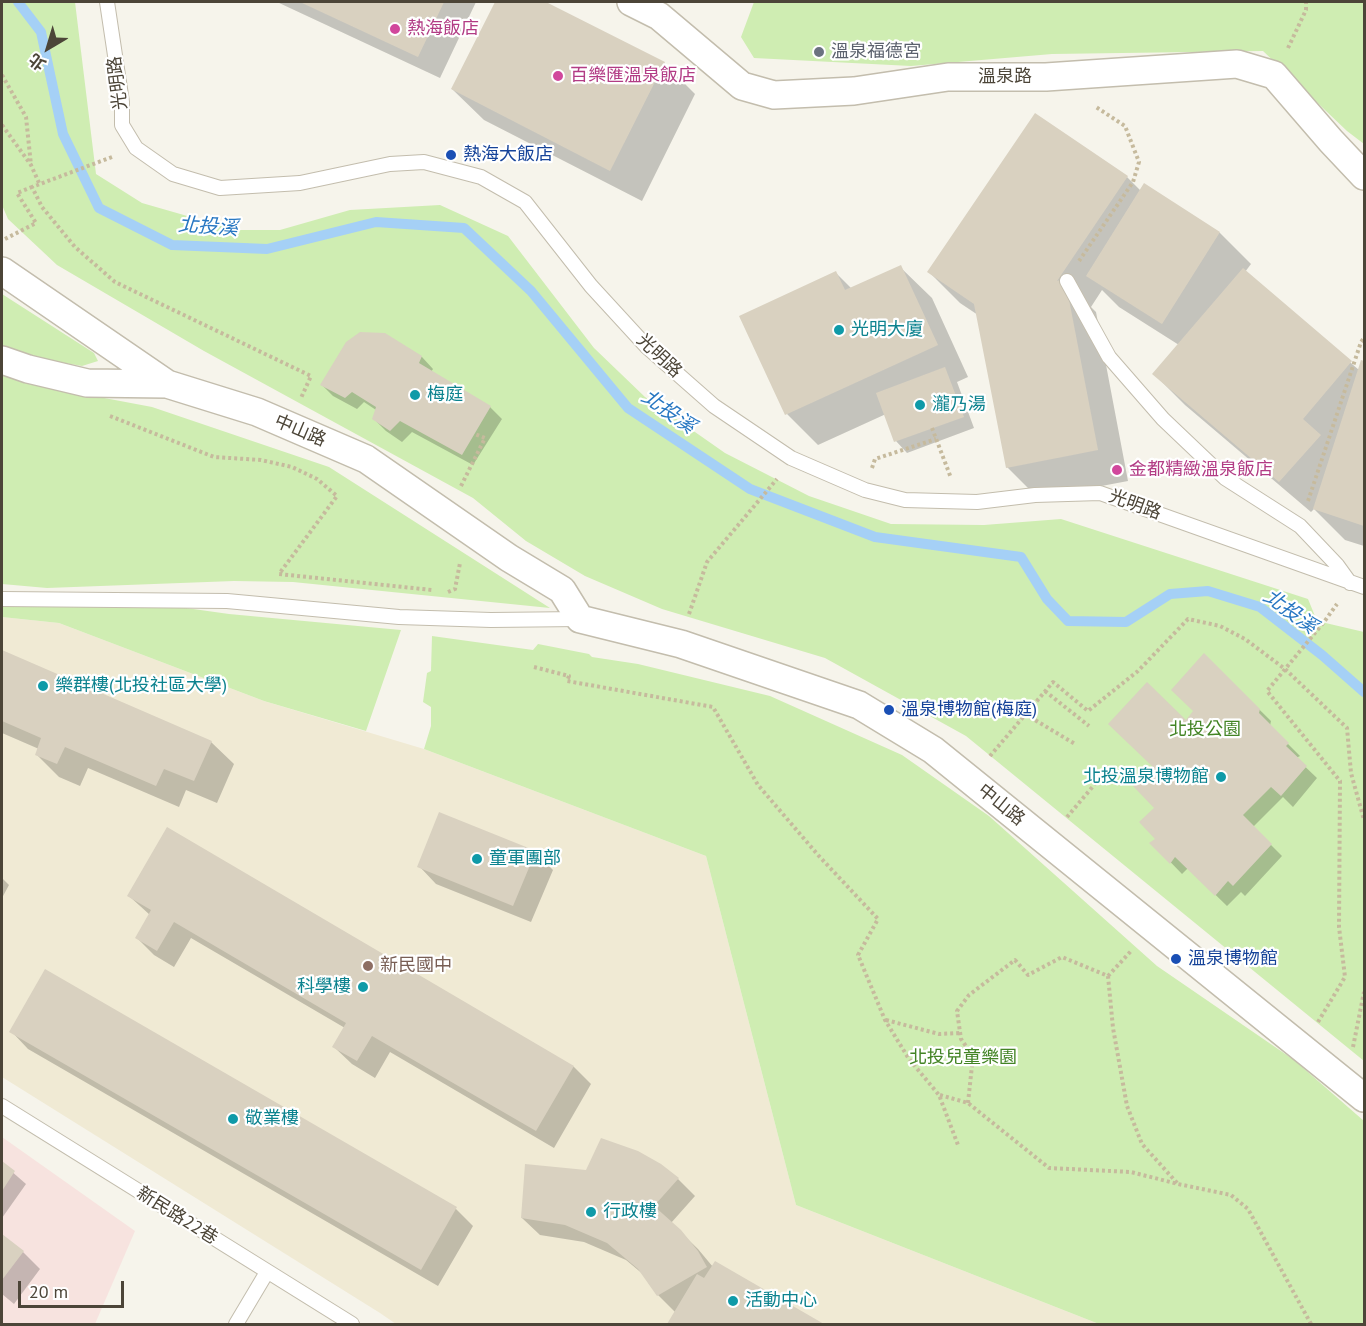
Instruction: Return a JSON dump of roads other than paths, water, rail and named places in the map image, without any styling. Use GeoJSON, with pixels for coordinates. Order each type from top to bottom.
{"type":"FeatureCollection","features":[{"type":"Feature","properties":{"kind":"street","name":"溫泉路"},"geometry":{"type":"LineString","coordinates":[[630,2],[659,16],[742,86],[774,95],[854,91],[948,77],[1047,77],[1237,64],[1274,75],[1331,141],[1365,176]]}},
{"type":"Feature","properties":{"kind":"street","name":"中山路"},"geometry":{"type":"LineString","coordinates":[[2,271],[167,384],[257,412],[366,459],[509,558],[562,590],[580,619],[681,644],[859,705],[933,750],[1365,1098]]}},
{"type":"Feature","properties":{"kind":"street"},"geometry":{"type":"LineString","coordinates":[[2,360],[28,369],[87,383],[167,384]]}},
{"type":"Feature","properties":{"kind":"lane","name":"光明路"},"geometry":{"type":"LineString","coordinates":[[107,2],[122,102],[122,125],[136,148],[173,174],[220,188],[300,183],[390,164],[424,162],[481,177],[525,202],[591,286],[639,339],[714,406],[791,458],[865,490],[905,500],[977,502],[1035,495],[1100,493],[1365,587]]}},
{"type":"Feature","properties":{"kind":"lane"},"geometry":{"type":"LineString","coordinates":[[1067,281],[1109,357],[1162,420],[1225,478],[1300,526],[1350,583]]}},
{"type":"Feature","properties":{"kind":"lane","name":"中山路"},"geometry":{"type":"LineString","coordinates":[[2,599],[227,601],[399,617],[491,620],[580,619]]}},
{"type":"Feature","properties":{"kind":"lane","name":"新民路22巷"},"geometry":{"type":"LineString","coordinates":[[2,1106],[352,1324]]}},
{"type":"Feature","properties":{"kind":"lane"},"geometry":{"type":"LineString","coordinates":[[236,1324],[267,1272]]}},
{"type":"Feature","properties":{"kind":"waterway","name":"北投溪"},"geometry":{"type":"LineString","coordinates":[[18,2],[41,32],[63,134],[99,208],[172,245],[267,249],[376,222],[464,228],[531,291],[628,408],[750,489],[875,537],[1021,557],[1047,599],[1068,621],[1126,622],[1170,594],[1208,591],[1260,607],[1322,655],[1364,692]]}},
{"type":"Feature","properties":{"kind":"place","name":"熱海飯店"},"geometry":{"type":"Point","coordinates":[395,29]}},
{"type":"Feature","properties":{"kind":"place","name":"溫泉福德宮"},"geometry":{"type":"Point","coordinates":[819,52]}},
{"type":"Feature","properties":{"kind":"place","name":"百樂匯溫泉飯店"},"geometry":{"type":"Point","coordinates":[558,76]}},
{"type":"Feature","properties":{"kind":"place","name":"熱海大飯店"},"geometry":{"type":"Point","coordinates":[451,155]}},
{"type":"Feature","properties":{"kind":"place","name":"光明大廈"},"geometry":{"type":"Point","coordinates":[839,330]}},
{"type":"Feature","properties":{"kind":"place","name":"梅庭"},"geometry":{"type":"Point","coordinates":[415,395]}},
{"type":"Feature","properties":{"kind":"place","name":"瀧乃湯"},"geometry":{"type":"Point","coordinates":[920,405]}},
{"type":"Feature","properties":{"kind":"place","name":"金都精緻溫泉飯店"},"geometry":{"type":"Point","coordinates":[1117,470]}},
{"type":"Feature","properties":{"kind":"place","name":"樂群樓(北投社區大學)"},"geometry":{"type":"Point","coordinates":[43,686]}},
{"type":"Feature","properties":{"kind":"place","name":"溫泉博物館(梅庭)"},"geometry":{"type":"Point","coordinates":[889,710]}},
{"type":"Feature","properties":{"kind":"place","name":"北投溫泉博物館"},"geometry":{"type":"Point","coordinates":[1221,777]}},
{"type":"Feature","properties":{"kind":"place","name":"童軍團部"},"geometry":{"type":"Point","coordinates":[477,859]}},
{"type":"Feature","properties":{"kind":"place","name":"溫泉博物館"},"geometry":{"type":"Point","coordinates":[1176,959]}},
{"type":"Feature","properties":{"kind":"place","name":"新民國中"},"geometry":{"type":"Point","coordinates":[368,966]}},
{"type":"Feature","properties":{"kind":"place","name":"科學樓"},"geometry":{"type":"Point","coordinates":[363,987]}},
{"type":"Feature","properties":{"kind":"place","name":"敬業樓"},"geometry":{"type":"Point","coordinates":[233,1119]}},
{"type":"Feature","properties":{"kind":"place","name":"行政樓"},"geometry":{"type":"Point","coordinates":[591,1212]}},
{"type":"Feature","properties":{"kind":"place","name":"活動中心"},"geometry":{"type":"Point","coordinates":[733,1301]}},
{"type":"Feature","properties":{"kind":"park label","name":"北投公園"},"geometry":{"type":"Point","coordinates":[1205,730]}},
{"type":"Feature","properties":{"kind":"park label","name":"北投兒童樂園"},"geometry":{"type":"Point","coordinates":[963,1058]}}]}
